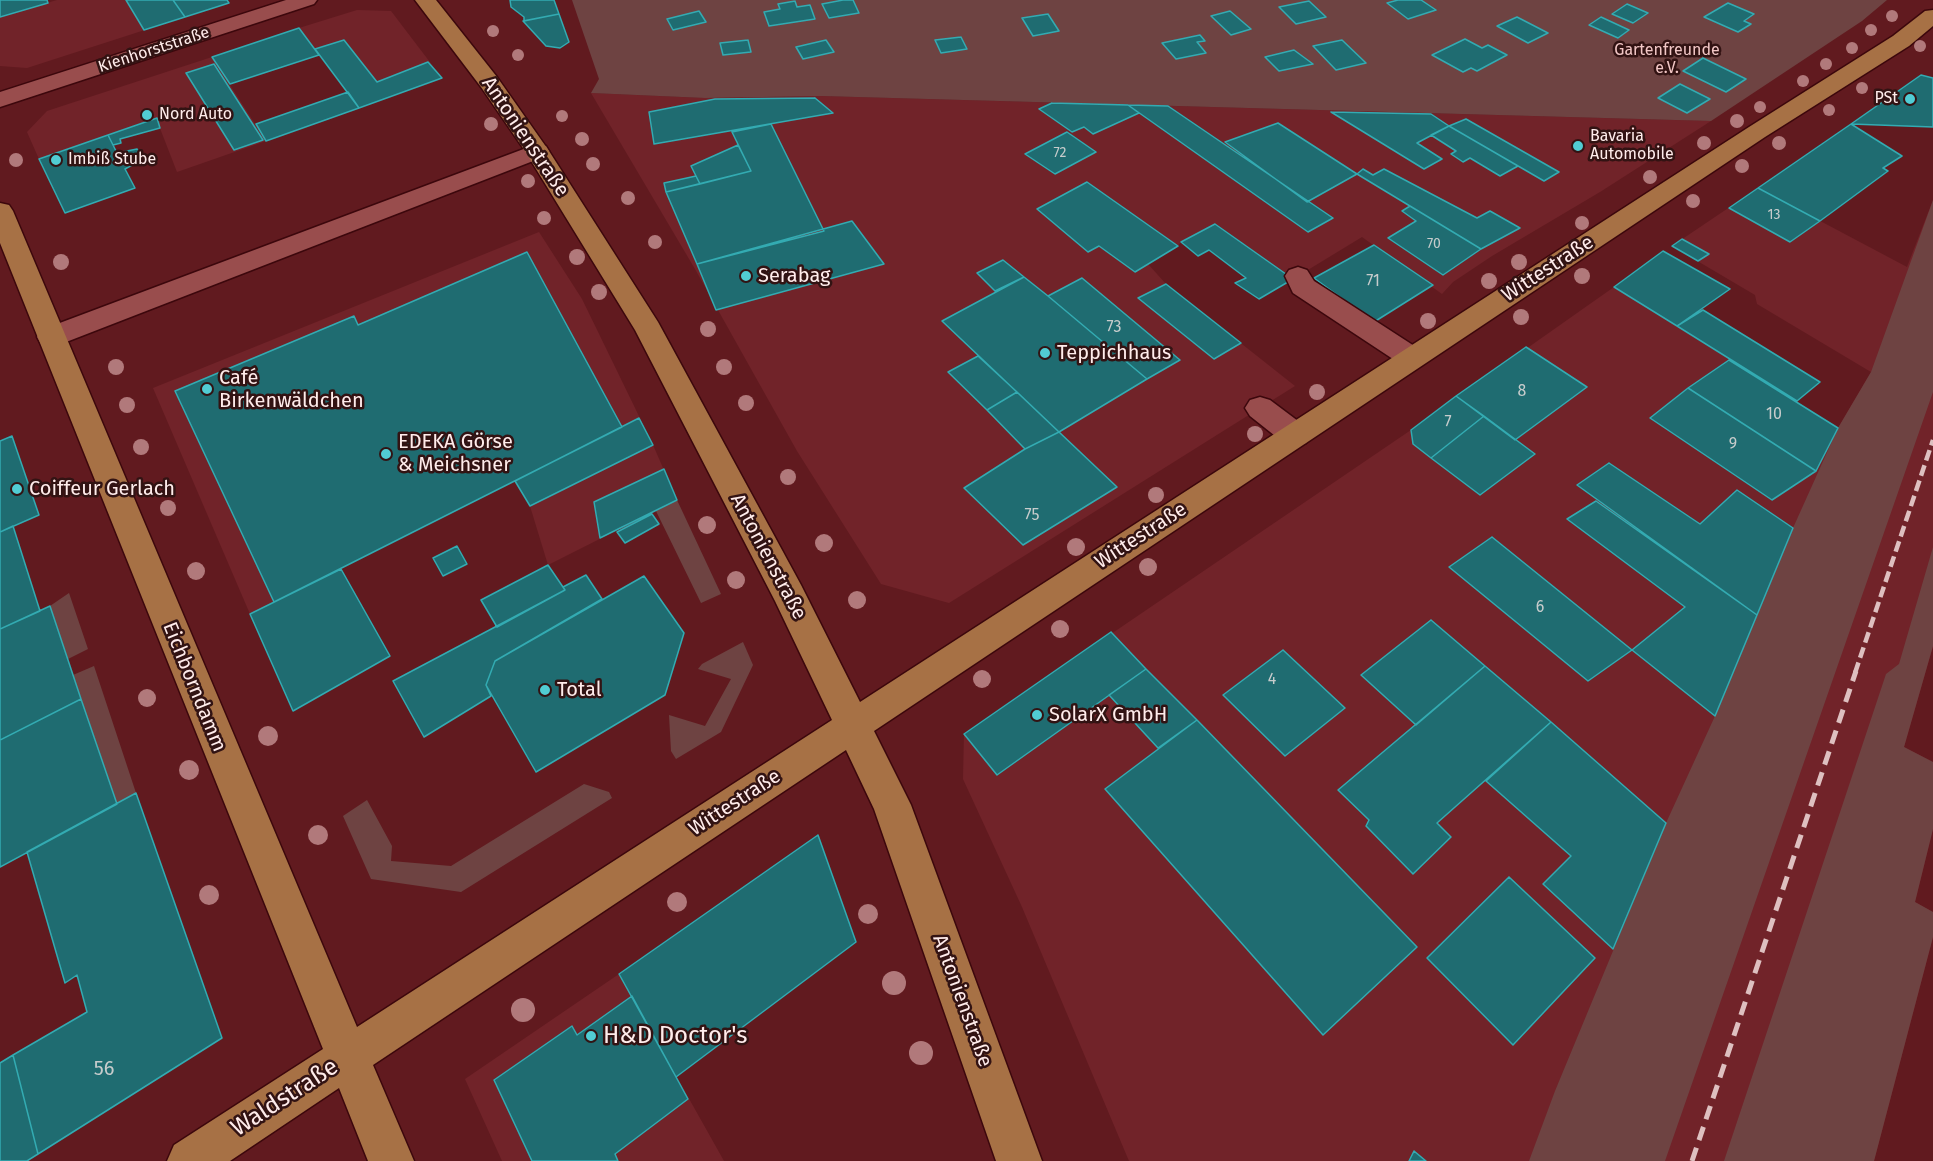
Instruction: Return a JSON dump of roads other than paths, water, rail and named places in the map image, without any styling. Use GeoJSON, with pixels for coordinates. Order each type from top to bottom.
{"type":"FeatureCollection","features":[{"type":"Feature","properties":{"kind":"main road","name":"Antonienstraße"},"geometry":{"type":"LineString","coordinates":[[424,0],[489,82],[537,151],[648,329],[789,595],[892,805],[1019,1161]]}},
{"type":"Feature","properties":{"kind":"main road","name":"Wittestraße"},"geometry":{"type":"LineString","coordinates":[[350,1056],[1412,358],[1901,41],[1933,16]]}},
{"type":"Feature","properties":{"kind":"main road","name":"Eichborndamm"},"geometry":{"type":"LineString","coordinates":[[0,212],[249,821],[350,1056],[391,1161]]}},
{"type":"Feature","properties":{"kind":"main road","name":"Waldstraße"},"geometry":{"type":"LineString","coordinates":[[190,1161],[350,1056]]}},
{"type":"Feature","properties":{"kind":"street","name":"Kienhorststraße"},"geometry":{"type":"LineString","coordinates":[[0,100],[308,0]]}},
{"type":"Feature","properties":{"kind":"street"},"geometry":{"type":"LineString","coordinates":[[51,338],[537,151]]}},
{"type":"Feature","properties":{"kind":"street"},"geometry":{"type":"LineString","coordinates":[[1298,276],[1303,286],[1412,358]]}},
{"type":"Feature","properties":{"kind":"street"},"geometry":{"type":"LineString","coordinates":[[1260,408],[1295,435]]}},
{"type":"Feature","properties":{"kind":"railway"},"geometry":{"type":"LineString","coordinates":[[1855,673],[1933,440]]}},
{"type":"Feature","properties":{"kind":"railway"},"geometry":{"type":"LineString","coordinates":[[1692,1161],[1856,671]]}},
{"type":"Feature","properties":{"kind":"place","name":"PSt"},"geometry":{"type":"Point","coordinates":[1910,99]}},
{"type":"Feature","properties":{"kind":"place","name":"Nord Auto"},"geometry":{"type":"Point","coordinates":[147,115]}},
{"type":"Feature","properties":{"kind":"place","name":"Bavaria Automobile"},"geometry":{"type":"Point","coordinates":[1578,146]}},
{"type":"Feature","properties":{"kind":"place","name":"Imbiß Stube"},"geometry":{"type":"Point","coordinates":[56,160]}},
{"type":"Feature","properties":{"kind":"place","name":"Serabag"},"geometry":{"type":"Point","coordinates":[746,276]}},
{"type":"Feature","properties":{"kind":"place","name":"Teppichhaus"},"geometry":{"type":"Point","coordinates":[1045,353]}},
{"type":"Feature","properties":{"kind":"place","name":"Café Birkenwäldchen"},"geometry":{"type":"Point","coordinates":[207,389]}},
{"type":"Feature","properties":{"kind":"place","name":"EDEKA Görse & Meichsner"},"geometry":{"type":"Point","coordinates":[386,454]}},
{"type":"Feature","properties":{"kind":"place","name":"Coiffeur Gerlach"},"geometry":{"type":"Point","coordinates":[17,489]}},
{"type":"Feature","properties":{"kind":"place","name":"Total"},"geometry":{"type":"Point","coordinates":[545,690]}},
{"type":"Feature","properties":{"kind":"place","name":"SolarX GmbH"},"geometry":{"type":"Point","coordinates":[1037,715]}},
{"type":"Feature","properties":{"kind":"place","name":"H&D Doctor's"},"geometry":{"type":"Point","coordinates":[591,1036]}},
{"type":"Feature","properties":{"kind":"park label","name":"Gartenfreunde e.V."},"geometry":{"type":"Point","coordinates":[1667,60]}}]}
